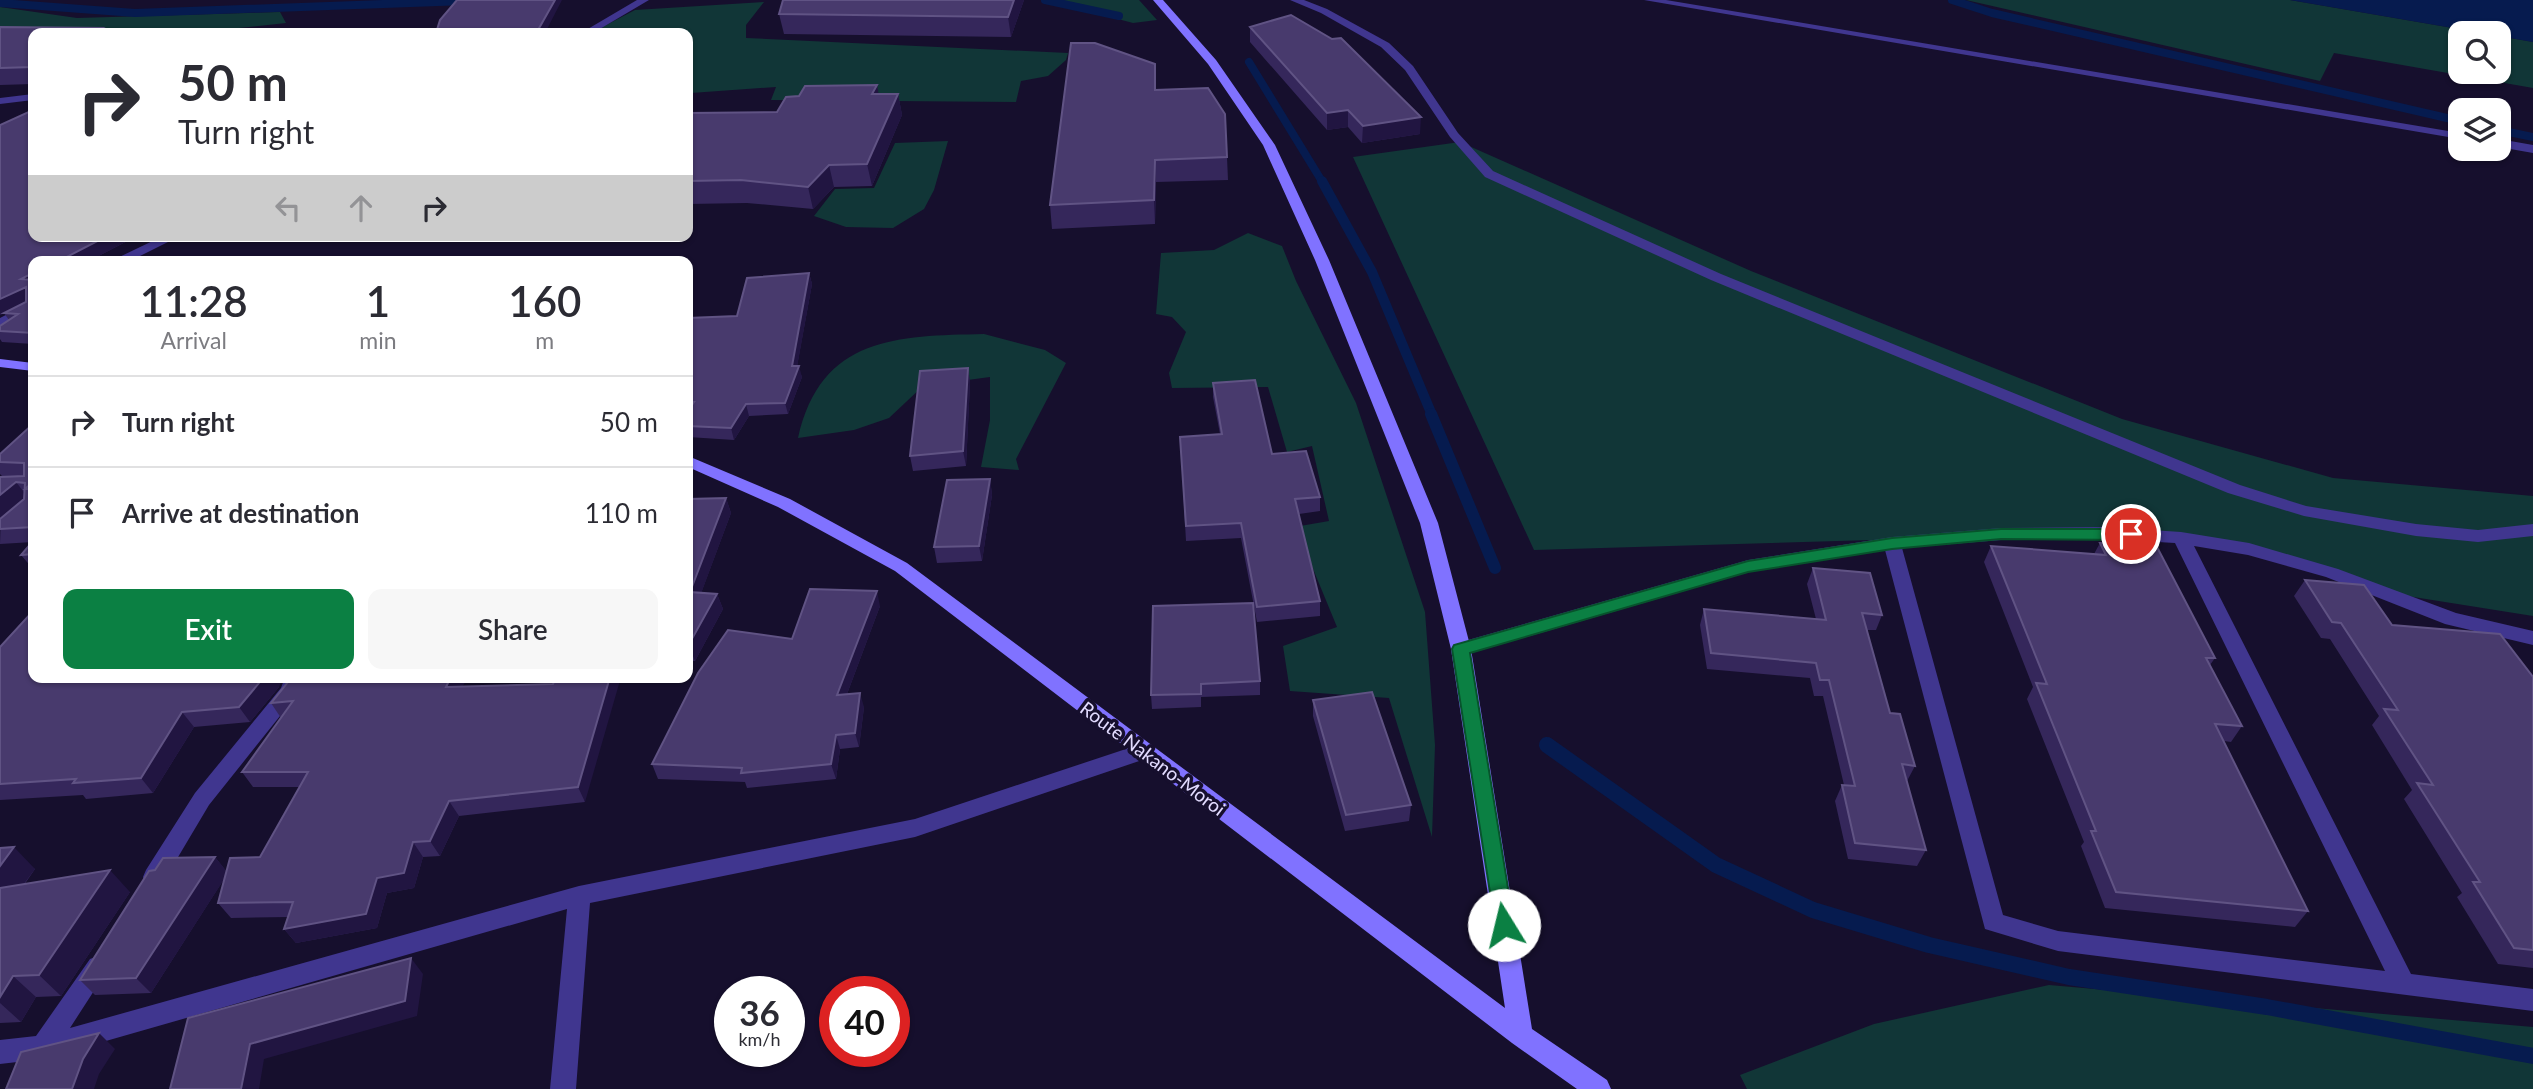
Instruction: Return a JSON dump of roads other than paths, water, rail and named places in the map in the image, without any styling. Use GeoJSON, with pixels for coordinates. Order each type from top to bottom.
{"type":"FeatureCollection","features":[{"type":"Feature","properties":{"kind":"street"},"geometry":{"type":"LineString","coordinates":[[595,28],[643,0]]}},
{"type":"Feature","properties":{"kind":"street"},"geometry":{"type":"LineString","coordinates":[[1158,0],[1226,83],[1269,145],[1322,260],[1429,523],[1461,649],[1521,1035]]}},
{"type":"Feature","properties":{"kind":"street"},"geometry":{"type":"LineString","coordinates":[[1295,0],[1324,11],[1385,46],[1409,68],[1454,135],[1489,174],[1716,277],[2056,419],[2234,489],[2304,511],[2416,530],[2478,536],[2533,530]]}},
{"type":"Feature","properties":{"kind":"street"},"geometry":{"type":"LineString","coordinates":[[1649,0],[2448,134]]}},
{"type":"Feature","properties":{"kind":"street"},"geometry":{"type":"LineString","coordinates":[[0,101],[28,98]]}},
{"type":"Feature","properties":{"kind":"street"},"geometry":{"type":"LineString","coordinates":[[2511,145],[2533,149]]}},
{"type":"Feature","properties":{"kind":"street"},"geometry":{"type":"LineString","coordinates":[[129,256],[161,242]]}},
{"type":"Feature","properties":{"kind":"street"},"geometry":{"type":"LineString","coordinates":[[0,324],[28,309]]}},
{"type":"Feature","properties":{"kind":"street"},"geometry":{"type":"LineString","coordinates":[[0,363],[28,367]]}},
{"type":"Feature","properties":{"kind":"street","name":"Route Nakano-Moroi"},"geometry":{"type":"LineString","coordinates":[[693,463],[784,503],[901,567],[1521,1035],[1598,1089]]}},
{"type":"Feature","properties":{"kind":"street"},"geometry":{"type":"LineString","coordinates":[[1461,649],[1748,566],[1892,543],[2001,534],[2106,533],[2181,538],[2273,556],[2332,573],[2452,619],[2533,638]]}},
{"type":"Feature","properties":{"kind":"street"},"geometry":{"type":"LineString","coordinates":[[2181,538],[2404,984]]}},
{"type":"Feature","properties":{"kind":"street"},"geometry":{"type":"LineString","coordinates":[[1892,543],[1993,922],[2058,941],[2533,1000]]}},
{"type":"Feature","properties":{"kind":"street"},"geometry":{"type":"LineString","coordinates":[[140,901],[202,799],[289,691],[292,683]]}},
{"type":"Feature","properties":{"kind":"street"},"geometry":{"type":"LineString","coordinates":[[0,1052],[43,1047],[579,896],[915,828],[1144,751]]}},
{"type":"Feature","properties":{"kind":"street"},"geometry":{"type":"LineString","coordinates":[[563,1089],[579,896]]}},
{"type":"Feature","properties":{"kind":"street"},"geometry":{"type":"LineString","coordinates":[[43,1047],[112,946]]}},
{"type":"Feature","properties":{"kind":"water"},"geometry":{"type":"Polygon","coordinates":[[[2290,0],[2533,0],[2533,42],[2511,38],[2511,21],[2448,21],[2448,27],[2290,0]]]}},
{"type":"Feature","properties":{"kind":"waterway"},"geometry":{"type":"LineString","coordinates":[[0,3],[135,13],[493,0]]}},
{"type":"Feature","properties":{"kind":"waterway"},"geometry":{"type":"LineString","coordinates":[[1045,0],[1119,16]]}},
{"type":"Feature","properties":{"kind":"waterway"},"geometry":{"type":"LineString","coordinates":[[1952,0],[1992,13],[2448,118]]}},
{"type":"Feature","properties":{"kind":"waterway"},"geometry":{"type":"LineString","coordinates":[[1249,62],[1323,183]]}},
{"type":"Feature","properties":{"kind":"waterway"},"geometry":{"type":"LineString","coordinates":[[2511,132],[2533,137]]}},
{"type":"Feature","properties":{"kind":"waterway"},"geometry":{"type":"LineString","coordinates":[[1322,181],[1372,272],[1432,415]]}},
{"type":"Feature","properties":{"kind":"waterway"},"geometry":{"type":"LineString","coordinates":[[1431,414],[1495,568]]}},
{"type":"Feature","properties":{"kind":"waterway"},"geometry":{"type":"LineString","coordinates":[[1547,745],[1716,865],[1813,910],[1929,945],[2069,977],[2267,1007],[2533,1056]]}}]}
